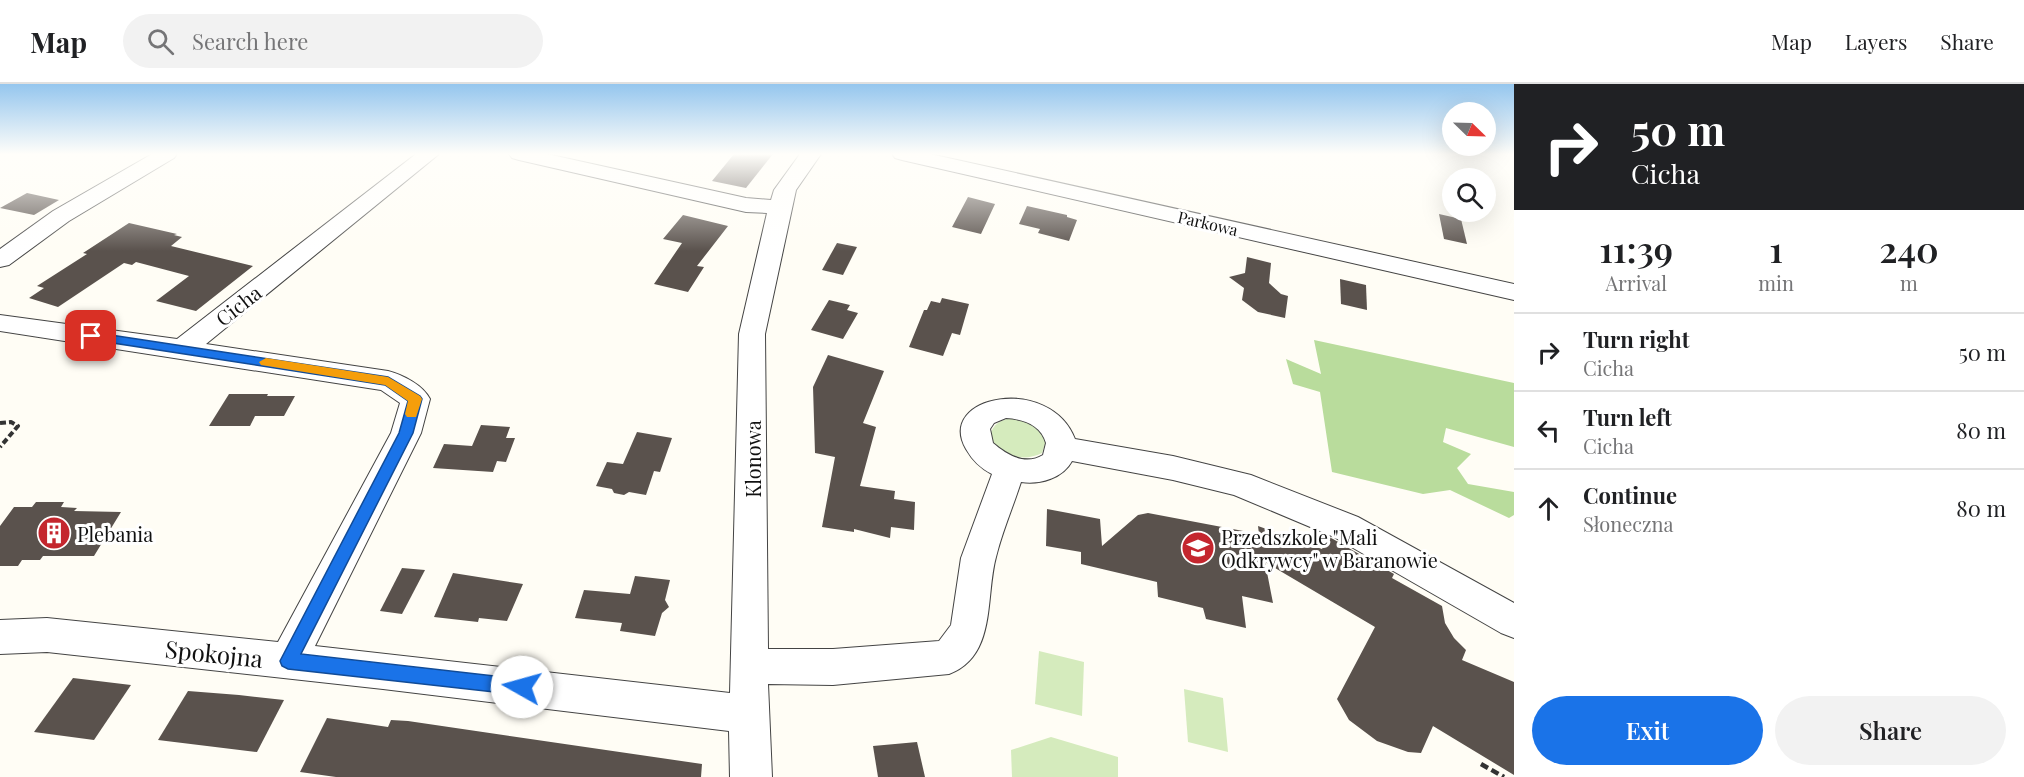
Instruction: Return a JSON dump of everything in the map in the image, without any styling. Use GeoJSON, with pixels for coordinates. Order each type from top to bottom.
{"type":"FeatureCollection","features":[{"type":"Feature","properties":{"kind":"street"},"geometry":{"type":"LineString","coordinates":[[0,260],[61,216],[112,186]]}},
{"type":"Feature","properties":{"kind":"street","name":"Cicha"},"geometry":{"type":"LineString","coordinates":[[182,349],[388,186]]}},
{"type":"Feature","properties":{"kind":"street"},"geometry":{"type":"LineString","coordinates":[[663,186],[746,205],[780,207]]}},
{"type":"Feature","properties":{"kind":"street","name":"Klonowa"},"geometry":{"type":"LineString","coordinates":[[752,777],[749,714],[752,334],[780,207],[788,186]]}},
{"type":"Feature","properties":{"kind":"street","name":"Parkowa"},"geometry":{"type":"LineString","coordinates":[[1045,186],[1514,292]]}},
{"type":"Feature","properties":{"kind":"street"},"geometry":{"type":"LineString","coordinates":[[0,323],[182,349]]}},
{"type":"Feature","properties":{"kind":"street","name":"Cicha"},"geometry":{"type":"LineString","coordinates":[[182,349],[388,381],[416,399],[406,433],[288,661]]}},
{"type":"Feature","properties":{"kind":"street"},"geometry":{"type":"LineString","coordinates":[[1017,408],[1045,419],[1058,432],[1063,448],[1059,458],[1051,466],[1039,471],[1025,472],[1010,469],[996,464],[978,446],[974,435],[976,425],[981,417],[991,411],[1017,408]]}},
{"type":"Feature","properties":{"kind":"street"},"geometry":{"type":"LineString","coordinates":[[1063,448],[1173,468],[1240,484],[1346,527],[1514,622]]}},
{"type":"Feature","properties":{"kind":"street"},"geometry":{"type":"LineString","coordinates":[[750,666],[833,667],[949,657],[968,632],[978,558],[1010,469]]}},
{"type":"Feature","properties":{"kind":"street","name":"Spokojna"},"geometry":{"type":"LineString","coordinates":[[0,637],[47,635],[749,714]]}},
{"type":"Feature","properties":{"kind":"path"},"geometry":{"type":"LineString","coordinates":[[0,423],[11,422],[18,426],[0,447]]}},
{"type":"Feature","properties":{"kind":"path"},"geometry":{"type":"LineString","coordinates":[[1481,764],[1504,777]]}},
{"type":"Feature","properties":{"kind":"green space"},"geometry":{"type":"Polygon","coordinates":[[[1314,340],[1514,383],[1514,447],[1446,428],[1443,442],[1471,454],[1457,468],[1468,484],[1514,492],[1514,515],[1509,518],[1450,490],[1423,494],[1332,472],[1320,392],[1293,384],[1286,359],[1321,374],[1314,340]]]}},
{"type":"Feature","properties":{"kind":"green space"},"geometry":{"type":"Polygon","coordinates":[[[1015,418],[1033,425],[1040,432],[1046,441],[1042,453],[1018,457],[1003,452],[997,447],[991,432],[993,428],[1001,421],[1015,418]]]}},
{"type":"Feature","properties":{"kind":"green space"},"geometry":{"type":"Polygon","coordinates":[[[1039,651],[1084,662],[1082,716],[1035,704],[1039,651]]]}},
{"type":"Feature","properties":{"kind":"green space"},"geometry":{"type":"Polygon","coordinates":[[[1184,689],[1223,698],[1228,752],[1188,742],[1184,689]]]}},
{"type":"Feature","properties":{"kind":"green space"},"geometry":{"type":"Polygon","coordinates":[[[1051,737],[1118,757],[1118,777],[1012,777],[1011,750],[1051,737]]]}},
{"type":"Feature","properties":{"kind":"building"},"geometry":{"type":"Polygon","coordinates":[[[27,193],[59,200],[34,215],[0,208],[27,193]]]}},
{"type":"Feature","properties":{"kind":"building"},"geometry":{"type":"Polygon","coordinates":[[[968,197],[995,204],[981,234],[952,227],[968,197]]]}},
{"type":"Feature","properties":{"kind":"building"},"geometry":{"type":"Polygon","coordinates":[[[1027,206],[1067,215],[1077,220],[1069,241],[1038,233],[1040,229],[1019,224],[1027,206]]]}},
{"type":"Feature","properties":{"kind":"building"},"geometry":{"type":"Polygon","coordinates":[[[1439,214],[1442,215],[1442,222],[1462,222],[1467,244],[1444,239],[1439,214]]]}},
{"type":"Feature","properties":{"kind":"building"},"geometry":{"type":"Polygon","coordinates":[[[683,215],[728,226],[697,266],[704,267],[688,292],[654,284],[682,243],[663,239],[683,215]]]}},
{"type":"Feature","properties":{"kind":"building"},"geometry":{"type":"Polygon","coordinates":[[[129,223],[182,237],[171,246],[253,266],[196,311],[156,301],[189,276],[136,262],[132,265],[124,263],[58,307],[29,298],[44,288],[37,286],[87,254],[83,253],[129,223]]]}},
{"type":"Feature","properties":{"kind":"building"},"geometry":{"type":"Polygon","coordinates":[[[837,243],[857,247],[843,275],[822,270],[837,243]]]}},
{"type":"Feature","properties":{"kind":"building"},"geometry":{"type":"Polygon","coordinates":[[[1247,257],[1271,263],[1269,283],[1281,294],[1288,296],[1285,318],[1258,312],[1242,300],[1244,288],[1229,277],[1245,273],[1247,257]]]}},
{"type":"Feature","properties":{"kind":"building"},"geometry":{"type":"Polygon","coordinates":[[[1340,279],[1366,285],[1367,310],[1341,304],[1340,279]]]}},
{"type":"Feature","properties":{"kind":"building"},"geometry":{"type":"Polygon","coordinates":[[[942,298],[969,304],[960,335],[952,333],[943,356],[909,347],[924,310],[927,310],[931,301],[940,303],[942,298]]]}},
{"type":"Feature","properties":{"kind":"building"},"geometry":{"type":"Polygon","coordinates":[[[829,300],[850,305],[847,310],[858,313],[843,339],[811,330],[829,300]]]}},
{"type":"Feature","properties":{"kind":"building"},"geometry":{"type":"Polygon","coordinates":[[[828,355],[884,371],[863,423],[876,427],[860,486],[895,491],[894,499],[915,502],[914,530],[891,527],[890,538],[854,529],[854,532],[822,527],[835,457],[815,453],[813,387],[828,355]]]}},
{"type":"Feature","properties":{"kind":"building"},"geometry":{"type":"Polygon","coordinates":[[[229,394],[295,396],[284,416],[255,416],[250,426],[209,426],[229,394]]]}},
{"type":"Feature","properties":{"kind":"building"},"geometry":{"type":"Polygon","coordinates":[[[481,425],[510,427],[506,438],[515,438],[506,462],[497,461],[493,472],[433,468],[444,444],[472,446],[481,425]]]}},
{"type":"Feature","properties":{"kind":"building"},"geometry":{"type":"Polygon","coordinates":[[[637,432],[672,438],[660,472],[654,471],[646,495],[629,492],[624,495],[614,493],[612,489],[596,486],[607,462],[623,464],[637,432]]]}},
{"type":"Feature","properties":{"kind":"building","name":"Plebania"},"geometry":{"type":"Polygon","coordinates":[[[36,502],[64,502],[61,507],[77,508],[74,511],[121,512],[94,556],[43,556],[40,560],[22,560],[18,566],[0,566],[0,526],[14,507],[32,507],[36,502]]]}},
{"type":"Feature","properties":{"kind":"building"},"geometry":{"type":"Polygon","coordinates":[[[1047,509],[1100,519],[1102,546],[1138,515],[1148,513],[1259,534],[1258,526],[1322,549],[1329,537],[1333,539],[1394,574],[1392,578],[1442,606],[1445,623],[1454,638],[1466,650],[1462,660],[1514,682],[1514,775],[1433,726],[1421,753],[1408,752],[1377,741],[1349,720],[1337,699],[1375,627],[1265,562],[1273,603],[1242,596],[1246,628],[1206,619],[1203,608],[1158,597],[1157,582],[1081,564],[1081,552],[1046,546],[1047,509]]]}},
{"type":"Feature","properties":{"kind":"building"},"geometry":{"type":"Polygon","coordinates":[[[402,568],[425,570],[402,614],[380,611],[402,568]]]}},
{"type":"Feature","properties":{"kind":"building"},"geometry":{"type":"Polygon","coordinates":[[[453,573],[523,584],[507,621],[479,618],[478,622],[434,617],[453,573]]]}},
{"type":"Feature","properties":{"kind":"building"},"geometry":{"type":"Polygon","coordinates":[[[635,576],[670,580],[665,600],[669,607],[662,613],[655,636],[620,631],[622,623],[575,618],[584,590],[630,594],[635,576]]]}},
{"type":"Feature","properties":{"kind":"building"},"geometry":{"type":"Polygon","coordinates":[[[73,678],[131,685],[94,740],[34,732],[73,678]]]}},
{"type":"Feature","properties":{"kind":"building"},"geometry":{"type":"Polygon","coordinates":[[[188,691],[284,700],[257,752],[158,740],[188,691]]]}},
{"type":"Feature","properties":{"kind":"building"},"geometry":{"type":"Polygon","coordinates":[[[327,718],[388,727],[391,720],[408,721],[702,764],[701,777],[336,777],[300,772],[327,718]]]}},
{"type":"Feature","properties":{"kind":"building"},"geometry":{"type":"Polygon","coordinates":[[[917,742],[925,777],[878,777],[873,746],[917,742]]]}},
{"type":"Feature","properties":{"kind":"slow traffic"},"geometry":{"type":"LineString","coordinates":[[266,362],[388,381],[416,399],[411,414]]}},
{"type":"Feature","properties":{"kind":"place","name":"Plebania"},"geometry":{"type":"Point","coordinates":[54,533]}},
{"type":"Feature","properties":{"kind":"place","name":"Przedszkole \"Mali Odkrywcy\" w Baranowie"},"geometry":{"type":"Point","coordinates":[1198,548]}},
{"type":"Feature","properties":{"kind":"route"},"geometry":{"type":"LineString","coordinates":[[91,336],[388,381],[416,399],[406,433],[288,661],[522,687]]}}]}
